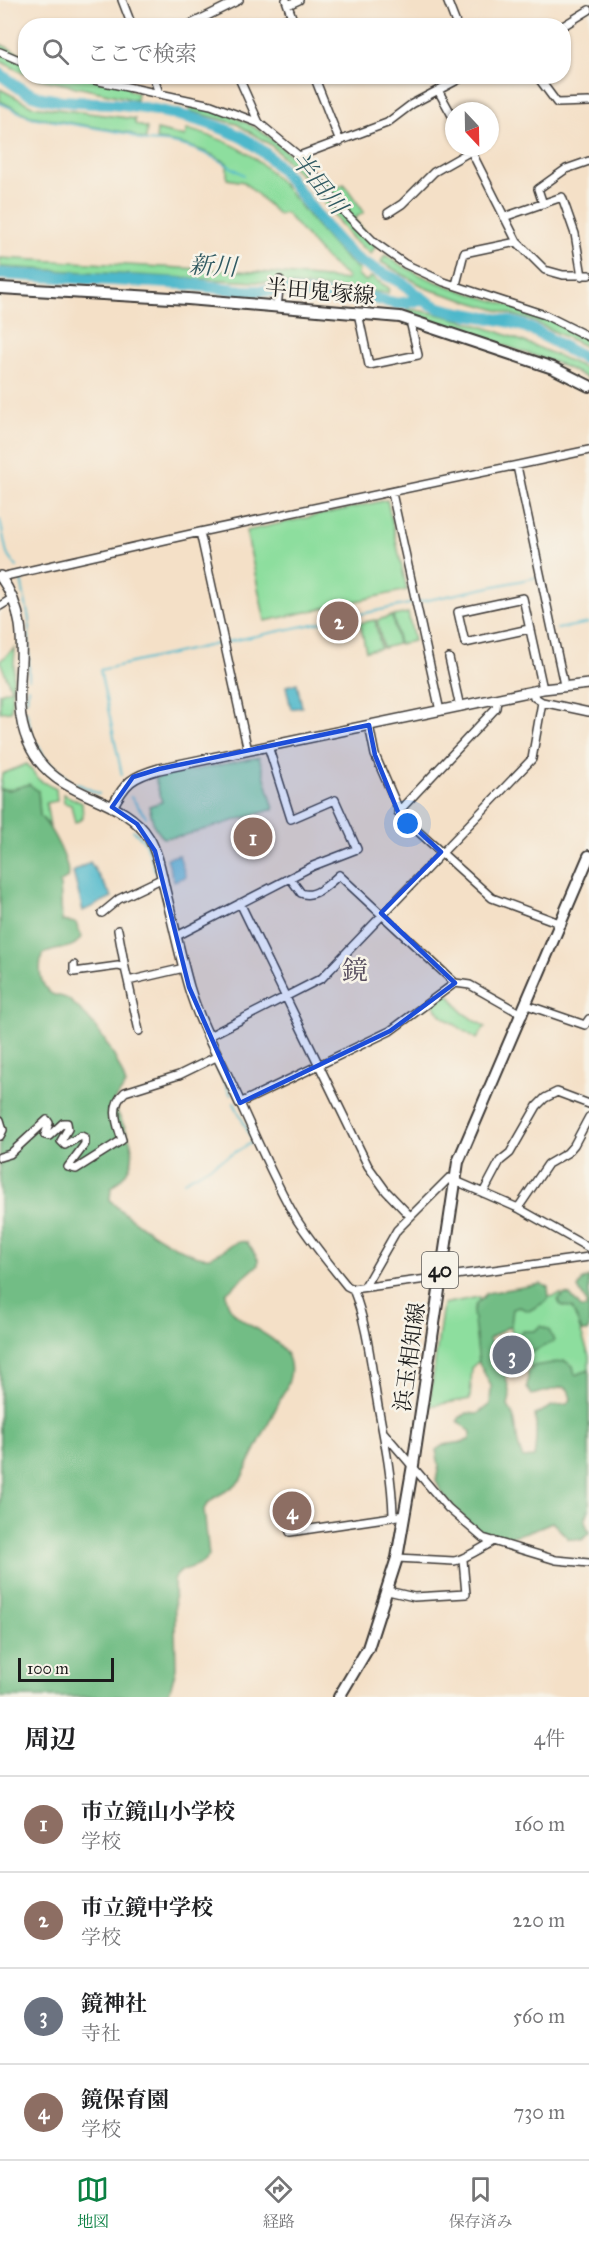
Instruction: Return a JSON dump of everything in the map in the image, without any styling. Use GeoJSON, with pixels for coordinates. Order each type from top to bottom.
{"type":"FeatureCollection","features":[{"type":"Feature","properties":{"kind":"main road","name":"半田鬼塚線"},"geometry":{"type":"LineString","coordinates":[[0,288],[277,305],[412,320],[553,368],[589,386]]}},
{"type":"Feature","properties":{"kind":"main road","name":"浜玉相知線"},"geometry":{"type":"LineString","coordinates":[[339,1697],[368,1648],[397,1558],[399,1515],[413,1465],[439,1276],[458,1162],[562,924],[589,856]]}},
{"type":"Feature","properties":{"kind":"street"},"geometry":{"type":"LineString","coordinates":[[122,0],[129,18]]}},
{"type":"Feature","properties":{"kind":"street"},"geometry":{"type":"LineString","coordinates":[[203,18],[239,0]]}},
{"type":"Feature","properties":{"kind":"street"},"geometry":{"type":"LineString","coordinates":[[291,17],[287,2],[299,0]]}},
{"type":"Feature","properties":{"kind":"street"},"geometry":{"type":"LineString","coordinates":[[447,0],[454,18]]}},
{"type":"Feature","properties":{"kind":"street"},"geometry":{"type":"LineString","coordinates":[[571,21],[589,10]]}},
{"type":"Feature","properties":{"kind":"street"},"geometry":{"type":"LineString","coordinates":[[0,52],[18,60]]}},
{"type":"Feature","properties":{"kind":"street"},"geometry":{"type":"LineString","coordinates":[[115,84],[211,105],[259,123],[299,156],[346,215],[374,242],[405,264],[456,285],[545,315],[589,337]]}},
{"type":"Feature","properties":{"kind":"street"},"geometry":{"type":"LineString","coordinates":[[156,84],[159,93]]}},
{"type":"Feature","properties":{"kind":"street"},"geometry":{"type":"LineString","coordinates":[[242,84],[259,123]]}},
{"type":"Feature","properties":{"kind":"street"},"geometry":{"type":"LineString","coordinates":[[317,84],[340,142]]}},
{"type":"Feature","properties":{"kind":"street"},"geometry":{"type":"LineString","coordinates":[[299,156],[387,123],[412,104],[440,92],[449,84]]}},
{"type":"Feature","properties":{"kind":"street"},"geometry":{"type":"LineString","coordinates":[[543,84],[557,103],[589,102]]}},
{"type":"Feature","properties":{"kind":"street"},"geometry":{"type":"LineString","coordinates":[[440,92],[445,102]]}},
{"type":"Feature","properties":{"kind":"street"},"geometry":{"type":"LineString","coordinates":[[388,213],[402,204],[434,172],[459,156]]}},
{"type":"Feature","properties":{"kind":"street"},"geometry":{"type":"LineString","coordinates":[[474,156],[504,217],[517,242],[545,270],[586,276],[562,197],[504,217]]}},
{"type":"Feature","properties":{"kind":"street"},"geometry":{"type":"LineString","coordinates":[[543,204],[538,189],[566,169],[589,161]]}},
{"type":"Feature","properties":{"kind":"street"},"geometry":{"type":"LineString","coordinates":[[456,285],[464,254],[517,242]]}},
{"type":"Feature","properties":{"kind":"street"},"geometry":{"type":"LineString","coordinates":[[277,305],[280,280]]}},
{"type":"Feature","properties":{"kind":"street"},"geometry":{"type":"LineString","coordinates":[[357,313],[369,365],[418,356],[411,325],[412,320]]}},
{"type":"Feature","properties":{"kind":"street"},"geometry":{"type":"LineString","coordinates":[[589,450],[200,532],[1,577],[13,598],[22,625],[21,719],[30,748],[45,770],[63,783],[112,807],[144,830],[155,851],[184,968],[209,1036],[275,1179],[298,1221],[347,1286],[353,1289],[589,1257]]}},
{"type":"Feature","properties":{"kind":"street"},"geometry":{"type":"LineString","coordinates":[[517,466],[564,686]]}},
{"type":"Feature","properties":{"kind":"street"},"geometry":{"type":"LineString","coordinates":[[392,493],[440,711]]}},
{"type":"Feature","properties":{"kind":"street"},"geometry":{"type":"LineString","coordinates":[[200,532],[248,751]]}},
{"type":"Feature","properties":{"kind":"street"},"geometry":{"type":"LineString","coordinates":[[0,606],[13,598]]}},
{"type":"Feature","properties":{"kind":"street"},"geometry":{"type":"LineString","coordinates":[[530,629],[465,643],[458,612],[523,598],[530,629],[543,689]]}},
{"type":"Feature","properties":{"kind":"street"},"geometry":{"type":"LineString","coordinates":[[449,658],[460,707]]}},
{"type":"Feature","properties":{"kind":"street"},"geometry":{"type":"LineString","coordinates":[[112,807],[127,782],[133,777],[159,769],[543,689],[589,684]]}},
{"type":"Feature","properties":{"kind":"street"},"geometry":{"type":"LineString","coordinates":[[533,692],[534,697],[542,702],[589,712]]}},
{"type":"Feature","properties":{"kind":"street"},"geometry":{"type":"LineString","coordinates":[[398,812],[496,708],[497,699]]}},
{"type":"Feature","properties":{"kind":"street"},"geometry":{"type":"LineString","coordinates":[[209,1036],[287,998],[322,978],[381,913],[532,759],[542,702]]}},
{"type":"Feature","properties":{"kind":"street"},"geometry":{"type":"LineString","coordinates":[[369,725],[375,755],[398,812],[492,898],[562,924]]}},
{"type":"Feature","properties":{"kind":"street"},"geometry":{"type":"LineString","coordinates":[[177,936],[290,878],[357,849],[335,800],[291,819],[268,746]]}},
{"type":"Feature","properties":{"kind":"street"},"geometry":{"type":"LineString","coordinates":[[290,878],[301,893],[309,895],[324,888],[339,875],[455,983],[470,985],[525,1010],[585,1025],[589,1019]]}},
{"type":"Feature","properties":{"kind":"street"},"geometry":{"type":"LineString","coordinates":[[102,913],[119,899],[163,878]]}},
{"type":"Feature","properties":{"kind":"street"},"geometry":{"type":"LineString","coordinates":[[240,903],[368,1166],[409,1215]]}},
{"type":"Feature","properties":{"kind":"street"},"geometry":{"type":"LineString","coordinates":[[118,930],[139,1031]]}},
{"type":"Feature","properties":{"kind":"street"},"geometry":{"type":"LineString","coordinates":[[74,965],[75,972],[118,966],[125,968]]}},
{"type":"Feature","properties":{"kind":"street"},"geometry":{"type":"LineString","coordinates":[[128,981],[184,968]]}},
{"type":"Feature","properties":{"kind":"street"},"geometry":{"type":"LineString","coordinates":[[240,1103],[390,1030],[455,983]]}},
{"type":"Feature","properties":{"kind":"street"},"geometry":{"type":"LineString","coordinates":[[0,1157],[10,1154],[47,1120],[49,1123],[45,1135],[49,1136],[63,1123],[67,1124],[68,1129],[61,1141],[65,1145],[81,1136],[85,1138],[85,1144],[68,1167],[76,1169],[123,1140],[114,1110],[119,1098],[125,1092],[179,1075],[218,1056]]}},
{"type":"Feature","properties":{"kind":"street"},"geometry":{"type":"LineString","coordinates":[[483,1193],[500,1161],[510,1153],[544,1098],[557,1092],[589,1104]]}},
{"type":"Feature","properties":{"kind":"street"},"geometry":{"type":"LineString","coordinates":[[518,1208],[548,1164],[567,1153],[574,1145],[589,1117]]}},
{"type":"Feature","properties":{"kind":"street"},"geometry":{"type":"LineString","coordinates":[[0,1120],[3,1130],[0,1136]]}},
{"type":"Feature","properties":{"kind":"street"},"geometry":{"type":"LineString","coordinates":[[365,1286],[397,1230],[409,1215],[447,1179],[518,1208],[589,1248]]}},
{"type":"Feature","properties":{"kind":"street"},"geometry":{"type":"LineString","coordinates":[[290,1532],[399,1515],[366,1334],[353,1289]]}},
{"type":"Feature","properties":{"kind":"street"},"geometry":{"type":"LineString","coordinates":[[384,1433],[463,1524],[483,1538],[556,1560],[589,1563]]}},
{"type":"Feature","properties":{"kind":"street"},"geometry":{"type":"LineString","coordinates":[[388,1591],[414,1597],[466,1594],[464,1560],[469,1553],[494,1541]]}},
{"type":"Feature","properties":{"kind":"street"},"geometry":{"type":"LineString","coordinates":[[397,1558],[436,1562],[464,1560]]}},
{"type":"Feature","properties":{"kind":"highlighted area"},"geometry":{"type":"Polygon","coordinates":[[[369,725],[375,755],[398,812],[441,852],[381,913],[455,983],[390,1031],[240,1103],[189,987],[155,851],[137,824],[112,807],[133,777],[159,769],[369,725]]]}},
{"type":"Feature","properties":{"kind":"green space"},"geometry":{"type":"Polygon","coordinates":[[[0,44],[18,53],[18,70],[0,61],[0,44]]]}},
{"type":"Feature","properties":{"kind":"green space"},"geometry":{"type":"Polygon","coordinates":[[[63,84],[128,84],[129,90],[137,93],[136,100],[63,84]]]}},
{"type":"Feature","properties":{"kind":"green space"},"geometry":{"type":"Polygon","coordinates":[[[0,89],[32,106],[135,119],[135,124],[147,128],[146,139],[138,138],[130,133],[30,116],[0,101],[0,89]]]}},
{"type":"Feature","properties":{"kind":"green space"},"geometry":{"type":"Polygon","coordinates":[[[191,103],[228,114],[261,131],[290,154],[316,182],[319,179],[327,181],[334,189],[344,184],[364,212],[354,219],[376,245],[371,254],[352,239],[309,183],[271,145],[237,124],[190,111],[191,103]]]}},
{"type":"Feature","properties":{"kind":"green space"},"geometry":{"type":"Polygon","coordinates":[[[187,129],[233,145],[263,165],[278,179],[330,242],[359,270],[358,275],[366,281],[371,277],[389,288],[388,293],[272,283],[0,267],[0,258],[273,273],[347,280],[347,277],[325,258],[286,213],[278,214],[244,182],[227,179],[227,163],[193,147],[156,140],[157,130],[185,137],[187,129]]]}},
{"type":"Feature","properties":{"kind":"green space"},"geometry":{"type":"Polygon","coordinates":[[[385,255],[440,283],[552,320],[589,339],[589,348],[530,320],[428,289],[381,262],[385,255]]]}},
{"type":"Feature","properties":{"kind":"green space"},"geometry":{"type":"Polygon","coordinates":[[[407,309],[452,318],[524,342],[589,370],[589,379],[559,364],[408,313],[407,309]]]}},
{"type":"Feature","properties":{"kind":"green space"},"geometry":{"type":"Polygon","coordinates":[[[387,500],[407,590],[265,621],[246,531],[387,500]]]}},
{"type":"Feature","properties":{"kind":"green space"},"geometry":{"type":"Polygon","coordinates":[[[408,613],[414,641],[399,644],[393,616],[408,613]]]}},
{"type":"Feature","properties":{"kind":"green space"},"geometry":{"type":"Polygon","coordinates":[[[392,616],[398,644],[383,648],[377,620],[392,616]]]}},
{"type":"Feature","properties":{"kind":"green space"},"geometry":{"type":"Polygon","coordinates":[[[375,620],[381,648],[366,651],[360,623],[375,620]]]}},
{"type":"Feature","properties":{"kind":"green space"},"geometry":{"type":"Polygon","coordinates":[[[15,648],[11,711],[0,712],[0,693],[11,689],[0,661],[15,648]]]}},
{"type":"Feature","properties":{"kind":"green space"},"geometry":{"type":"Polygon","coordinates":[[[259,757],[274,809],[182,836],[163,838],[154,826],[149,806],[162,802],[155,778],[259,757]]]}},
{"type":"Feature","properties":{"kind":"green space"},"geometry":{"type":"Polygon","coordinates":[[[27,764],[39,780],[56,789],[57,801],[46,803],[50,826],[40,816],[38,791],[0,789],[2,774],[27,764]]]}},
{"type":"Feature","properties":{"kind":"green space"},"geometry":{"type":"Polygon","coordinates":[[[29,784],[38,791],[40,816],[54,836],[68,872],[67,878],[60,883],[62,921],[76,923],[81,937],[74,945],[42,955],[41,978],[50,993],[69,1000],[104,1038],[117,1061],[126,1085],[113,1102],[129,1138],[132,1157],[123,1177],[111,1188],[110,1200],[156,1236],[186,1252],[199,1256],[209,1257],[237,1243],[247,1242],[258,1259],[258,1265],[226,1293],[229,1306],[238,1317],[277,1343],[287,1354],[291,1368],[287,1386],[241,1479],[212,1500],[204,1509],[209,1556],[201,1563],[181,1571],[174,1580],[176,1669],[168,1697],[0,1697],[0,789],[9,790],[29,784]]]}},
{"type":"Feature","properties":{"kind":"green space"},"geometry":{"type":"Polygon","coordinates":[[[63,794],[82,803],[83,818],[75,823],[71,805],[64,803],[63,794]]]}},
{"type":"Feature","properties":{"kind":"green space"},"geometry":{"type":"Polygon","coordinates":[[[447,992],[463,1013],[485,1027],[477,1039],[443,1017],[432,1003],[447,992]]]}},
{"type":"Feature","properties":{"kind":"green space"},"geometry":{"type":"Polygon","coordinates":[[[589,1277],[589,1327],[587,1332],[582,1332],[572,1308],[561,1305],[557,1300],[565,1294],[570,1295],[581,1308],[586,1308],[586,1302],[578,1288],[583,1280],[589,1277]]]}},
{"type":"Feature","properties":{"kind":"green space"},"geometry":{"type":"Polygon","coordinates":[[[541,1284],[548,1287],[549,1297],[545,1302],[529,1311],[519,1307],[513,1309],[511,1325],[489,1339],[495,1351],[509,1367],[506,1377],[510,1396],[508,1406],[514,1418],[518,1445],[523,1458],[534,1457],[535,1415],[552,1406],[567,1404],[571,1399],[568,1389],[563,1387],[532,1395],[527,1388],[528,1371],[534,1366],[565,1361],[573,1366],[575,1375],[589,1370],[589,1509],[585,1521],[589,1533],[582,1540],[569,1539],[552,1522],[511,1536],[497,1538],[489,1536],[462,1516],[436,1481],[439,1465],[436,1450],[444,1445],[470,1439],[471,1432],[458,1421],[459,1418],[467,1413],[477,1414],[490,1404],[491,1386],[479,1363],[473,1312],[476,1304],[487,1293],[541,1284]]]}},
{"type":"Feature","properties":{"kind":"green space"},"geometry":{"type":"Polygon","coordinates":[[[561,1294],[562,1304],[572,1305],[589,1356],[589,1371],[578,1375],[531,1371],[528,1356],[513,1357],[510,1308],[561,1294]]]}},
{"type":"Feature","properties":{"kind":"green space"},"geometry":{"type":"Polygon","coordinates":[[[479,1297],[481,1359],[472,1367],[470,1399],[429,1406],[443,1304],[479,1297]]]}},
{"type":"Feature","properties":{"kind":"green space"},"geometry":{"type":"Polygon","coordinates":[[[541,1326],[549,1330],[554,1341],[527,1355],[516,1351],[515,1337],[523,1331],[534,1331],[541,1326]]]}},
{"type":"Feature","properties":{"kind":"water"},"geometry":{"type":"Polygon","coordinates":[[[297,683],[302,707],[291,709],[286,686],[297,683]]]}},
{"type":"Feature","properties":{"kind":"water"},"geometry":{"type":"Polygon","coordinates":[[[179,855],[186,877],[174,881],[167,858],[179,855]]]}},
{"type":"Feature","properties":{"kind":"water"},"geometry":{"type":"Polygon","coordinates":[[[90,862],[112,897],[83,911],[73,872],[90,862]]]}},
{"type":"Feature","properties":{"kind":"waterway","name":"半田川"},"geometry":{"type":"LineString","coordinates":[[0,74],[23,90],[39,97],[156,110],[188,117],[231,132],[252,143],[285,173],[341,245],[358,260],[402,283],[434,306],[524,326],[589,360]]}},
{"type":"Feature","properties":{"kind":"waterway"},"geometry":{"type":"LineString","coordinates":[[0,103],[30,117],[130,134],[144,141],[171,143],[190,148],[244,175]]}},
{"type":"Feature","properties":{"kind":"waterway","name":"新川"},"geometry":{"type":"LineString","coordinates":[[0,274],[187,284],[244,291],[285,291],[353,299],[373,298],[398,304],[422,300]]}},
{"type":"Feature","properties":{"kind":"waterway"},"geometry":{"type":"LineString","coordinates":[[0,520],[7,554],[17,567]]}},
{"type":"Feature","properties":{"kind":"waterway"},"geometry":{"type":"LineString","coordinates":[[20,575],[29,619],[29,679]]}},
{"type":"Feature","properties":{"kind":"waterway"},"geometry":{"type":"LineString","coordinates":[[227,642],[538,577]]}},
{"type":"Feature","properties":{"kind":"waterway"},"geometry":{"type":"LineString","coordinates":[[557,629],[589,623]]}},
{"type":"Feature","properties":{"kind":"waterway"},"geometry":{"type":"LineString","coordinates":[[122,775],[100,670],[221,643]]}},
{"type":"Feature","properties":{"kind":"waterway"},"geometry":{"type":"LineString","coordinates":[[27,700],[28,688]]}},
{"type":"Feature","properties":{"kind":"waterway"},"geometry":{"type":"LineString","coordinates":[[26,710],[32,734]]}},
{"type":"Feature","properties":{"kind":"waterway"},"geometry":{"type":"LineString","coordinates":[[36,742],[46,760],[69,780]]}},
{"type":"Feature","properties":{"kind":"waterway"},"geometry":{"type":"LineString","coordinates":[[76,783],[99,794]]}},
{"type":"Feature","properties":{"kind":"waterway"},"geometry":{"type":"LineString","coordinates":[[131,797],[146,817]]}},
{"type":"Feature","properties":{"kind":"waterway"},"geometry":{"type":"LineString","coordinates":[[133,830],[146,843],[157,877]]}},
{"type":"Feature","properties":{"kind":"waterway"},"geometry":{"type":"LineString","coordinates":[[185,988],[189,1002]]}},
{"type":"Feature","properties":{"kind":"waterway"},"geometry":{"type":"LineString","coordinates":[[204,1038],[212,1054]]}},
{"type":"Feature","properties":{"kind":"waterway"},"geometry":{"type":"LineString","coordinates":[[215,1063],[231,1095]]}},
{"type":"Feature","properties":{"kind":"waterway"},"geometry":{"type":"LineString","coordinates":[[184,1181],[253,1142],[234,1103]]}},
{"type":"Feature","properties":{"kind":"place","name":"市立鏡中学校"},"geometry":{"type":"Point","coordinates":[339,621]}},
{"type":"Feature","properties":{"kind":"place","name":"市立鏡山小学校"},"geometry":{"type":"Point","coordinates":[253,837]}},
{"type":"Feature","properties":{"kind":"place","name":"鏡神社"},"geometry":{"type":"Point","coordinates":[512,1355]}},
{"type":"Feature","properties":{"kind":"place","name":"鏡保育園"},"geometry":{"type":"Point","coordinates":[292,1511]}},
{"type":"Feature","properties":{"kind":"district","name":"鏡"},"geometry":{"type":"Point","coordinates":[355,970]}}]}
